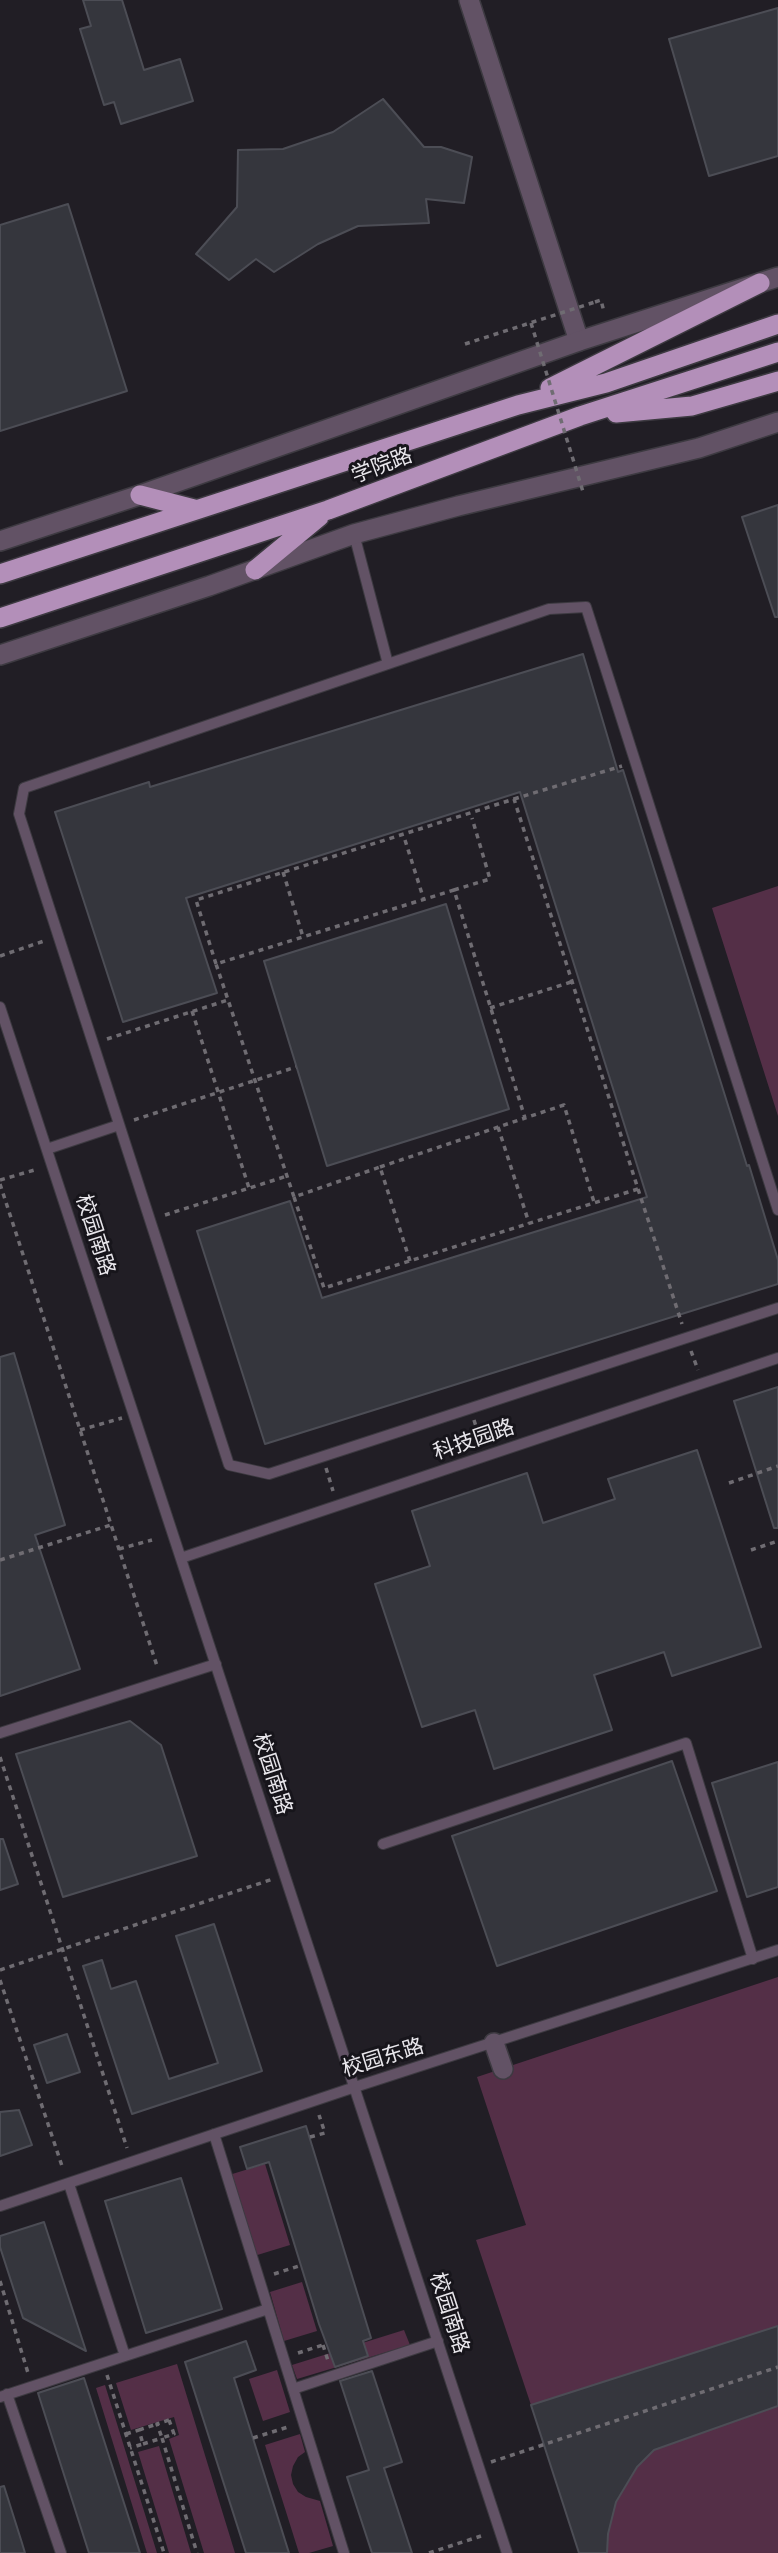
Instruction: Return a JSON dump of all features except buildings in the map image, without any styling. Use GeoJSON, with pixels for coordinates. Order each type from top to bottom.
{"type":"FeatureCollection","features":[{"type":"Feature","properties":{"kind":"highway"},"geometry":{"type":"LineString","coordinates":[[518,405],[769,280]]}},
{"type":"Feature","properties":{"kind":"highway","name":"学院路"},"geometry":{"type":"LineString","coordinates":[[0,574],[518,405],[606,383],[778,324]]}},
{"type":"Feature","properties":{"kind":"highway","name":"学院路"},"geometry":{"type":"LineString","coordinates":[[0,618],[328,510],[580,416],[778,352]]}},
{"type":"Feature","properties":{"kind":"highway"},"geometry":{"type":"LineString","coordinates":[[580,416],[692,406],[778,381]]}},
{"type":"Feature","properties":{"kind":"highway"},"geometry":{"type":"LineString","coordinates":[[140,495],[195,509]]}},
{"type":"Feature","properties":{"kind":"highway"},"geometry":{"type":"LineString","coordinates":[[255,570],[328,510]]}},
{"type":"Feature","properties":{"kind":"street"},"geometry":{"type":"LineString","coordinates":[[469,0],[579,341]]}},
{"type":"Feature","properties":{"kind":"street"},"geometry":{"type":"LineString","coordinates":[[0,541],[140,495],[579,341],[769,280]]}},
{"type":"Feature","properties":{"kind":"street"},"geometry":{"type":"LineString","coordinates":[[0,654],[255,570],[354,534],[699,448],[778,422]]}},
{"type":"Feature","properties":{"kind":"street"},"geometry":{"type":"LineString","coordinates":[[494,2043],[503,2069]]}},
{"type":"Feature","properties":{"kind":"lane"},"geometry":{"type":"LineString","coordinates":[[354,534],[388,664]]}},
{"type":"Feature","properties":{"kind":"lane"},"geometry":{"type":"LineString","coordinates":[[778,1210],[586,607],[549,609],[24,788],[19,814],[229,1465],[269,1474],[778,1308]]}},
{"type":"Feature","properties":{"kind":"lane","name":"校园南路"},"geometry":{"type":"LineString","coordinates":[[0,1007],[508,2553]]}},
{"type":"Feature","properties":{"kind":"lane"},"geometry":{"type":"LineString","coordinates":[[47,1149],[118,1125]]}},
{"type":"Feature","properties":{"kind":"lane","name":"科技园路"},"geometry":{"type":"LineString","coordinates":[[181,1558],[778,1357]]}},
{"type":"Feature","properties":{"kind":"lane"},"geometry":{"type":"LineString","coordinates":[[0,1733],[215,1664]]}},
{"type":"Feature","properties":{"kind":"lane"},"geometry":{"type":"LineString","coordinates":[[383,1844],[686,1743],[752,1959]]}},
{"type":"Feature","properties":{"kind":"lane","name":"校园东路"},"geometry":{"type":"LineString","coordinates":[[0,2206],[355,2087],[778,1951]]}},
{"type":"Feature","properties":{"kind":"lane"},"geometry":{"type":"LineString","coordinates":[[214,2134],[344,2553]]}},
{"type":"Feature","properties":{"kind":"lane"},"geometry":{"type":"LineString","coordinates":[[69,2183],[125,2356]]}},
{"type":"Feature","properties":{"kind":"lane"},"geometry":{"type":"LineString","coordinates":[[61,2553],[4,2396],[268,2309]]}},
{"type":"Feature","properties":{"kind":"lane"},"geometry":{"type":"LineString","coordinates":[[293,2389],[438,2341]]}},
{"type":"Feature","properties":{"kind":"path"},"geometry":{"type":"LineString","coordinates":[[465,344],[595,302]]}},
{"type":"Feature","properties":{"kind":"path"},"geometry":{"type":"LineString","coordinates":[[531,323],[584,495]]}},
{"type":"Feature","properties":{"kind":"path"},"geometry":{"type":"LineString","coordinates":[[635,762],[196,900],[324,1288],[639,1189]]}},
{"type":"Feature","properties":{"kind":"path"},"geometry":{"type":"LineString","coordinates":[[513,799],[702,1382]]}},
{"type":"Feature","properties":{"kind":"path"},"geometry":{"type":"LineString","coordinates":[[216,964],[490,879],[472,818]]}},
{"type":"Feature","properties":{"kind":"path"},"geometry":{"type":"LineString","coordinates":[[405,840],[424,900]]}},
{"type":"Feature","properties":{"kind":"path"},"geometry":{"type":"LineString","coordinates":[[283,872],[303,937]]}},
{"type":"Feature","properties":{"kind":"path"},"geometry":{"type":"LineString","coordinates":[[454,891],[525,1118]]}},
{"type":"Feature","properties":{"kind":"path"},"geometry":{"type":"LineString","coordinates":[[0,956],[58,937]]}},
{"type":"Feature","properties":{"kind":"path"},"geometry":{"type":"LineString","coordinates":[[490,1008],[572,982]]}},
{"type":"Feature","properties":{"kind":"path"},"geometry":{"type":"LineString","coordinates":[[93,1044],[228,1000]]}},
{"type":"Feature","properties":{"kind":"path"},"geometry":{"type":"LineString","coordinates":[[192,1011],[249,1188]]}},
{"type":"Feature","properties":{"kind":"path"},"geometry":{"type":"LineString","coordinates":[[138,1118],[296,1067]]}},
{"type":"Feature","properties":{"kind":"path"},"geometry":{"type":"LineString","coordinates":[[294,1197],[564,1105],[594,1203]]}},
{"type":"Feature","properties":{"kind":"path"},"geometry":{"type":"LineString","coordinates":[[498,1127],[529,1223]]}},
{"type":"Feature","properties":{"kind":"path"},"geometry":{"type":"LineString","coordinates":[[52,1165],[0,1182],[162,1681]]}},
{"type":"Feature","properties":{"kind":"path"},"geometry":{"type":"LineString","coordinates":[[380,1167],[410,1261]]}},
{"type":"Feature","properties":{"kind":"path"},"geometry":{"type":"LineString","coordinates":[[149,1220],[288,1176]]}},
{"type":"Feature","properties":{"kind":"path"},"geometry":{"type":"LineString","coordinates":[[471,1408],[486,1457]]}},
{"type":"Feature","properties":{"kind":"path"},"geometry":{"type":"LineString","coordinates":[[80,1430],[134,1414]]}},
{"type":"Feature","properties":{"kind":"path"},"geometry":{"type":"LineString","coordinates":[[322,1456],[337,1506]]}},
{"type":"Feature","properties":{"kind":"path"},"geometry":{"type":"LineString","coordinates":[[729,1483],[778,1466]]}},
{"type":"Feature","properties":{"kind":"path"},"geometry":{"type":"LineString","coordinates":[[0,1560],[111,1525]]}},
{"type":"Feature","properties":{"kind":"path"},"geometry":{"type":"LineString","coordinates":[[119,1549],[152,1540]]}},
{"type":"Feature","properties":{"kind":"path"},"geometry":{"type":"LineString","coordinates":[[751,1550],[778,1541]]}},
{"type":"Feature","properties":{"kind":"path"},"geometry":{"type":"LineString","coordinates":[[0,1758],[132,2162]]}},
{"type":"Feature","properties":{"kind":"path"},"geometry":{"type":"LineString","coordinates":[[0,1970],[285,1875]]}},
{"type":"Feature","properties":{"kind":"path"},"geometry":{"type":"LineString","coordinates":[[0,1980],[69,2183]]}},
{"type":"Feature","properties":{"kind":"path"},"geometry":{"type":"LineString","coordinates":[[310,2137],[325,2133],[319,2115]]}},
{"type":"Feature","properties":{"kind":"path"},"geometry":{"type":"LineString","coordinates":[[258,2279],[302,2265]]}},
{"type":"Feature","properties":{"kind":"path"},"geometry":{"type":"LineString","coordinates":[[0,2281],[32,2386]]}},
{"type":"Feature","properties":{"kind":"path"},"geometry":{"type":"LineString","coordinates":[[282,2357],[326,2344]]}},
{"type":"Feature","properties":{"kind":"path"},"geometry":{"type":"LineString","coordinates":[[103,2363],[164,2553]]}},
{"type":"Feature","properties":{"kind":"path"},"geometry":{"type":"LineString","coordinates":[[479,2466],[778,2367]]}},
{"type":"Feature","properties":{"kind":"path"},"geometry":{"type":"LineString","coordinates":[[126,2434],[169,2420],[172,2427],[174,2434],[130,2448]]}},
{"type":"Feature","properties":{"kind":"path"},"geometry":{"type":"LineString","coordinates":[[253,2438],[303,2422]]}},
{"type":"Feature","properties":{"kind":"path"},"geometry":{"type":"LineString","coordinates":[[157,2424],[197,2553]]}},
{"type":"Feature","properties":{"kind":"path"},"geometry":{"type":"LineString","coordinates":[[139,2430],[143,2444]]}},
{"type":"Feature","properties":{"kind":"path"},"geometry":{"type":"LineString","coordinates":[[429,2553],[481,2536]]}},
{"type":"Feature","properties":{"kind":"shaded area"},"geometry":{"type":"Polygon","coordinates":[[[778,886],[778,1116],[712,908],[778,886]]]}},
{"type":"Feature","properties":{"kind":"shaded area"},"geometry":{"type":"Polygon","coordinates":[[[778,1977],[778,2326],[531,2405],[476,2240],[526,2225],[477,2077],[778,1977]]]}},
{"type":"Feature","properties":{"kind":"shaded area"},"geometry":{"type":"Polygon","coordinates":[[[265,2164],[290,2245],[254,2256],[241,2205],[237,2203],[229,2175],[265,2164]]]}},
{"type":"Feature","properties":{"kind":"shaded area"},"geometry":{"type":"Polygon","coordinates":[[[302,2282],[317,2331],[284,2341],[270,2292],[302,2282]]]}},
{"type":"Feature","properties":{"kind":"shaded area"},"geometry":{"type":"Polygon","coordinates":[[[404,2330],[410,2345],[297,2379],[292,2365],[404,2330]]]}},
{"type":"Feature","properties":{"kind":"shaded area"},"geometry":{"type":"Polygon","coordinates":[[[177,2364],[235,2553],[204,2553],[169,2439],[179,2435],[174,2417],[131,2430],[116,2383],[177,2364]]]}},
{"type":"Feature","properties":{"kind":"shaded area"},"geometry":{"type":"Polygon","coordinates":[[[277,2370],[290,2412],[263,2421],[249,2379],[277,2370]]]}},
{"type":"Feature","properties":{"kind":"shaded area"},"geometry":{"type":"Polygon","coordinates":[[[105,2385],[157,2553],[147,2553],[96,2388],[105,2385]]]}},
{"type":"Feature","properties":{"kind":"shaded area"},"geometry":{"type":"Polygon","coordinates":[[[778,2406],[778,2553],[607,2553],[608,2534],[616,2502],[637,2467],[654,2450],[778,2406]]]}},
{"type":"Feature","properties":{"kind":"shaded area"},"geometry":{"type":"Polygon","coordinates":[[[300,2434],[305,2452],[293,2466],[293,2484],[298,2492],[320,2501],[333,2546],[309,2553],[299,2553],[265,2445],[300,2434]]]}},
{"type":"Feature","properties":{"kind":"shaded area"},"geometry":{"type":"Polygon","coordinates":[[[159,2446],[191,2553],[169,2553],[138,2452],[159,2446]]]}}]}
